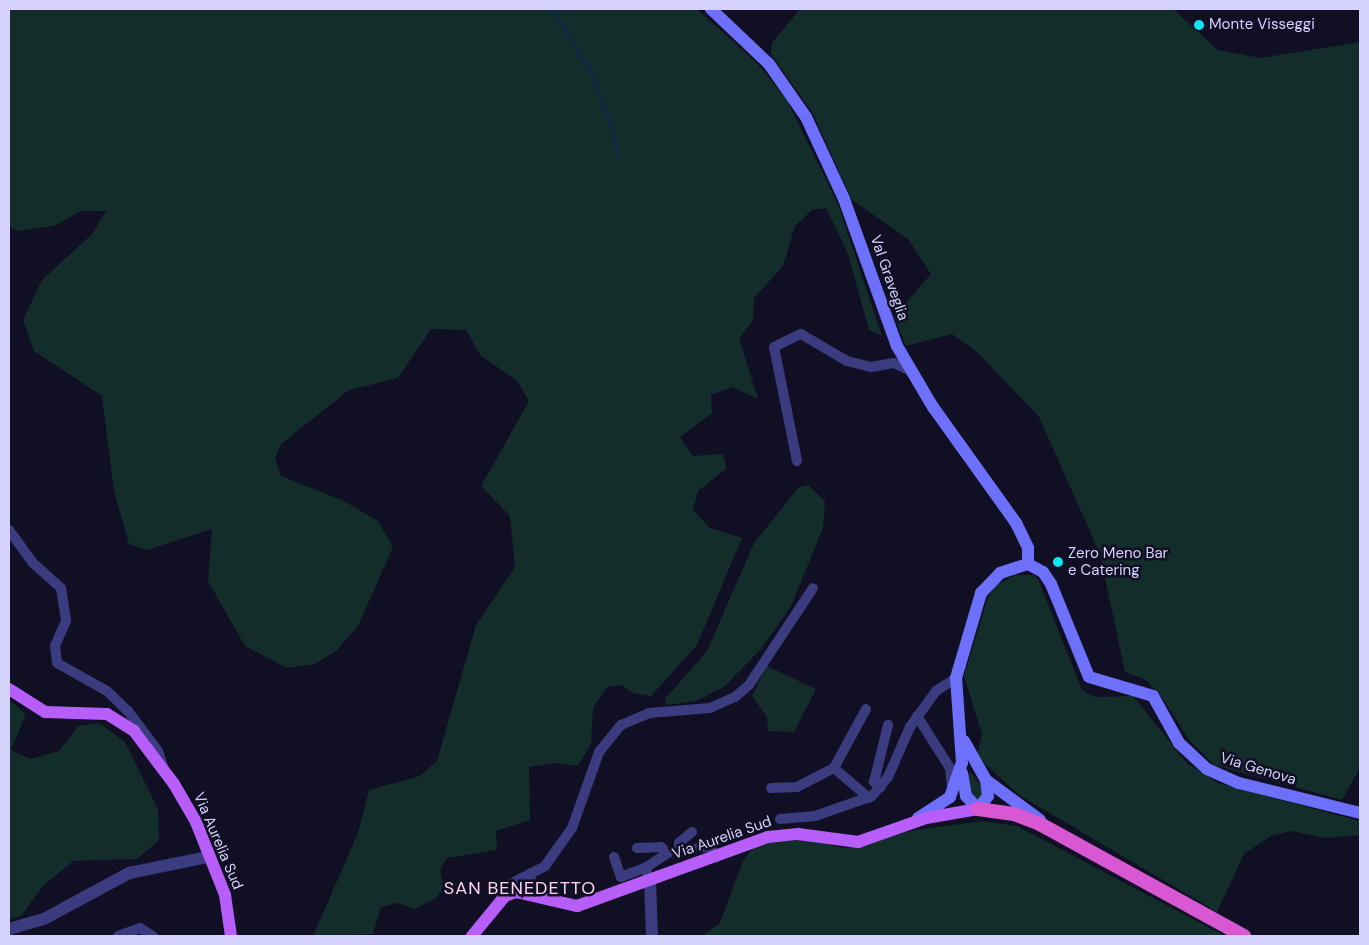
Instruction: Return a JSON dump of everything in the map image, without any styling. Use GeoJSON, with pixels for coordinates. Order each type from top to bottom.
{"type":"FeatureCollection","features":[{"type":"Feature","properties":{"kind":"highway"},"geometry":{"type":"LineString","coordinates":[[978,809],[1014,814],[1056,831],[1244,936]]}},
{"type":"Feature","properties":{"kind":"main road","name":"Val Graveglia"},"geometry":{"type":"LineString","coordinates":[[711,9],[769,64],[806,117],[844,198],[887,322],[909,370],[1016,523],[1028,548],[1028,564]]}},
{"type":"Feature","properties":{"kind":"main road","name":"Via Aurelia Sud"},"geometry":{"type":"LineString","coordinates":[[505,896],[530,893],[577,906],[780,835],[858,842],[907,824],[939,807],[953,792],[962,764],[956,678],[985,586],[1000,573],[1028,564]]}},
{"type":"Feature","properties":{"kind":"main road","name":"Via Genova"},"geometry":{"type":"LineString","coordinates":[[1028,564],[1043,572],[1051,584],[1089,677],[1153,696],[1179,743],[1207,769],[1239,783],[1360,813]]}},
{"type":"Feature","properties":{"kind":"main road","name":"Via Aurelia Sud"},"geometry":{"type":"LineString","coordinates":[[9,689],[45,712],[98,712],[117,717],[164,769],[196,822],[208,857],[225,895],[231,936]]}},
{"type":"Feature","properties":{"kind":"main road"},"geometry":{"type":"LineString","coordinates":[[907,824],[978,809],[988,796],[986,780],[961,730]]}},
{"type":"Feature","properties":{"kind":"main road"},"geometry":{"type":"LineString","coordinates":[[962,764],[966,796],[978,809]]}},
{"type":"Feature","properties":{"kind":"main road"},"geometry":{"type":"LineString","coordinates":[[986,780],[1056,831]]}},
{"type":"Feature","properties":{"kind":"main road"},"geometry":{"type":"LineString","coordinates":[[472,936],[505,896]]}},
{"type":"Feature","properties":{"kind":"street"},"geometry":{"type":"LineString","coordinates":[[797,461],[774,347],[801,334],[847,361],[871,367],[894,362],[909,370]]}},
{"type":"Feature","properties":{"kind":"street"},"geometry":{"type":"LineString","coordinates":[[9,530],[32,562],[61,588],[66,621],[55,646],[57,663],[107,691],[128,711],[158,751],[164,769]]}},
{"type":"Feature","properties":{"kind":"street"},"geometry":{"type":"LineString","coordinates":[[505,896],[512,883],[545,866],[572,828],[599,752],[616,730],[640,715],[695,711],[735,697],[749,685],[813,588]]}},
{"type":"Feature","properties":{"kind":"street"},"geometry":{"type":"LineString","coordinates":[[780,819],[816,816],[869,798],[881,787],[917,716],[936,692],[956,678]]}},
{"type":"Feature","properties":{"kind":"street"},"geometry":{"type":"LineString","coordinates":[[771,788],[797,787],[834,768],[866,710]]}},
{"type":"Feature","properties":{"kind":"street"},"geometry":{"type":"LineString","coordinates":[[917,716],[950,768],[953,792]]}},
{"type":"Feature","properties":{"kind":"street"},"geometry":{"type":"LineString","coordinates":[[881,787],[874,782],[888,725]]}},
{"type":"Feature","properties":{"kind":"street"},"geometry":{"type":"LineString","coordinates":[[834,768],[869,798]]}},
{"type":"Feature","properties":{"kind":"street"},"geometry":{"type":"LineString","coordinates":[[692,832],[680,843],[679,852],[710,846],[716,857]]}},
{"type":"Feature","properties":{"kind":"street"},"geometry":{"type":"LineString","coordinates":[[614,857],[621,877],[646,868],[668,853],[660,846],[637,848]]}},
{"type":"Feature","properties":{"kind":"street"},"geometry":{"type":"LineString","coordinates":[[9,928],[44,919],[129,874],[208,857]]}},
{"type":"Feature","properties":{"kind":"street"},"geometry":{"type":"LineString","coordinates":[[646,868],[650,881],[652,936]]}},
{"type":"Feature","properties":{"kind":"street"},"geometry":{"type":"LineString","coordinates":[[530,893],[531,873]]}},
{"type":"Feature","properties":{"kind":"street"},"geometry":{"type":"LineString","coordinates":[[118,936],[146,930],[153,936]]}},
{"type":"Feature","properties":{"kind":"green space"},"geometry":{"type":"Polygon","coordinates":[[[9,9],[697,9],[757,63],[787,100],[838,204],[882,336],[869,330],[848,254],[826,208],[812,210],[795,226],[783,266],[754,298],[753,321],[739,338],[758,399],[732,387],[711,395],[712,413],[680,437],[693,456],[723,454],[727,468],[698,491],[693,510],[710,528],[742,538],[697,645],[651,696],[633,693],[621,685],[607,687],[593,708],[591,744],[578,766],[557,763],[529,767],[530,820],[496,831],[497,850],[447,858],[440,869],[444,888],[436,898],[415,909],[398,903],[381,907],[373,934],[313,936],[358,833],[369,790],[420,776],[437,761],[476,625],[515,567],[510,516],[481,486],[529,401],[517,381],[480,355],[466,330],[431,329],[398,378],[349,390],[281,444],[275,458],[281,476],[344,501],[378,521],[393,547],[358,626],[336,651],[315,664],[287,668],[245,646],[208,581],[212,529],[147,550],[129,544],[114,491],[102,396],[34,351],[23,320],[42,280],[92,234],[106,211],[81,211],[54,226],[17,231],[9,226],[9,9]]]}},
{"type":"Feature","properties":{"kind":"green space"},"geometry":{"type":"Polygon","coordinates":[[[800,9],[1173,9],[1218,50],[1261,58],[1360,42],[1360,768],[1342,800],[1214,765],[1189,740],[1160,694],[1146,680],[1125,672],[1100,554],[1039,417],[978,353],[952,334],[906,346],[894,316],[931,274],[908,239],[852,200],[812,112],[771,54],[772,43],[800,9]]]}},
{"type":"Feature","properties":{"kind":"green space"},"geometry":{"type":"Polygon","coordinates":[[[808,485],[825,501],[823,528],[791,606],[762,648],[725,686],[696,701],[666,705],[665,699],[707,651],[754,543],[799,487],[808,485]]]}},
{"type":"Feature","properties":{"kind":"green space"},"geometry":{"type":"Polygon","coordinates":[[[1015,575],[1034,575],[1038,579],[1082,690],[1095,697],[1133,696],[1187,763],[1218,783],[1360,821],[1360,835],[1325,838],[1292,831],[1271,836],[1244,854],[1217,912],[1019,795],[977,757],[982,734],[964,676],[988,597],[995,586],[1015,575]]]}},
{"type":"Feature","properties":{"kind":"green space"},"geometry":{"type":"Polygon","coordinates":[[[767,666],[816,689],[794,732],[768,731],[767,717],[752,696],[767,666]]]}},
{"type":"Feature","properties":{"kind":"green space"},"geometry":{"type":"Polygon","coordinates":[[[9,700],[26,714],[11,750],[30,759],[59,751],[78,726],[99,723],[125,742],[158,809],[159,840],[137,859],[73,861],[43,886],[21,916],[9,919],[9,700]]]}},
{"type":"Feature","properties":{"kind":"green space"},"geometry":{"type":"Polygon","coordinates":[[[970,771],[983,789],[982,799],[974,801],[966,779],[970,771]]]}},
{"type":"Feature","properties":{"kind":"green space"},"geometry":{"type":"Polygon","coordinates":[[[982,821],[1017,826],[1225,936],[702,936],[720,923],[743,861],[752,849],[767,843],[801,839],[845,848],[916,830],[982,821]]]}},
{"type":"Feature","properties":{"kind":"waterway"},"geometry":{"type":"LineString","coordinates":[[552,9],[592,73],[613,130],[617,155]]}},
{"type":"Feature","properties":{"kind":"place","name":"Monte Visseggi"},"geometry":{"type":"Point","coordinates":[1199,25]}},
{"type":"Feature","properties":{"kind":"place","name":"Zero Meno Bar e Catering"},"geometry":{"type":"Point","coordinates":[1058,562]}},
{"type":"Feature","properties":{"kind":"district","name":"SAN BENEDETTO"},"geometry":{"type":"Point","coordinates":[520,888]}}]}
